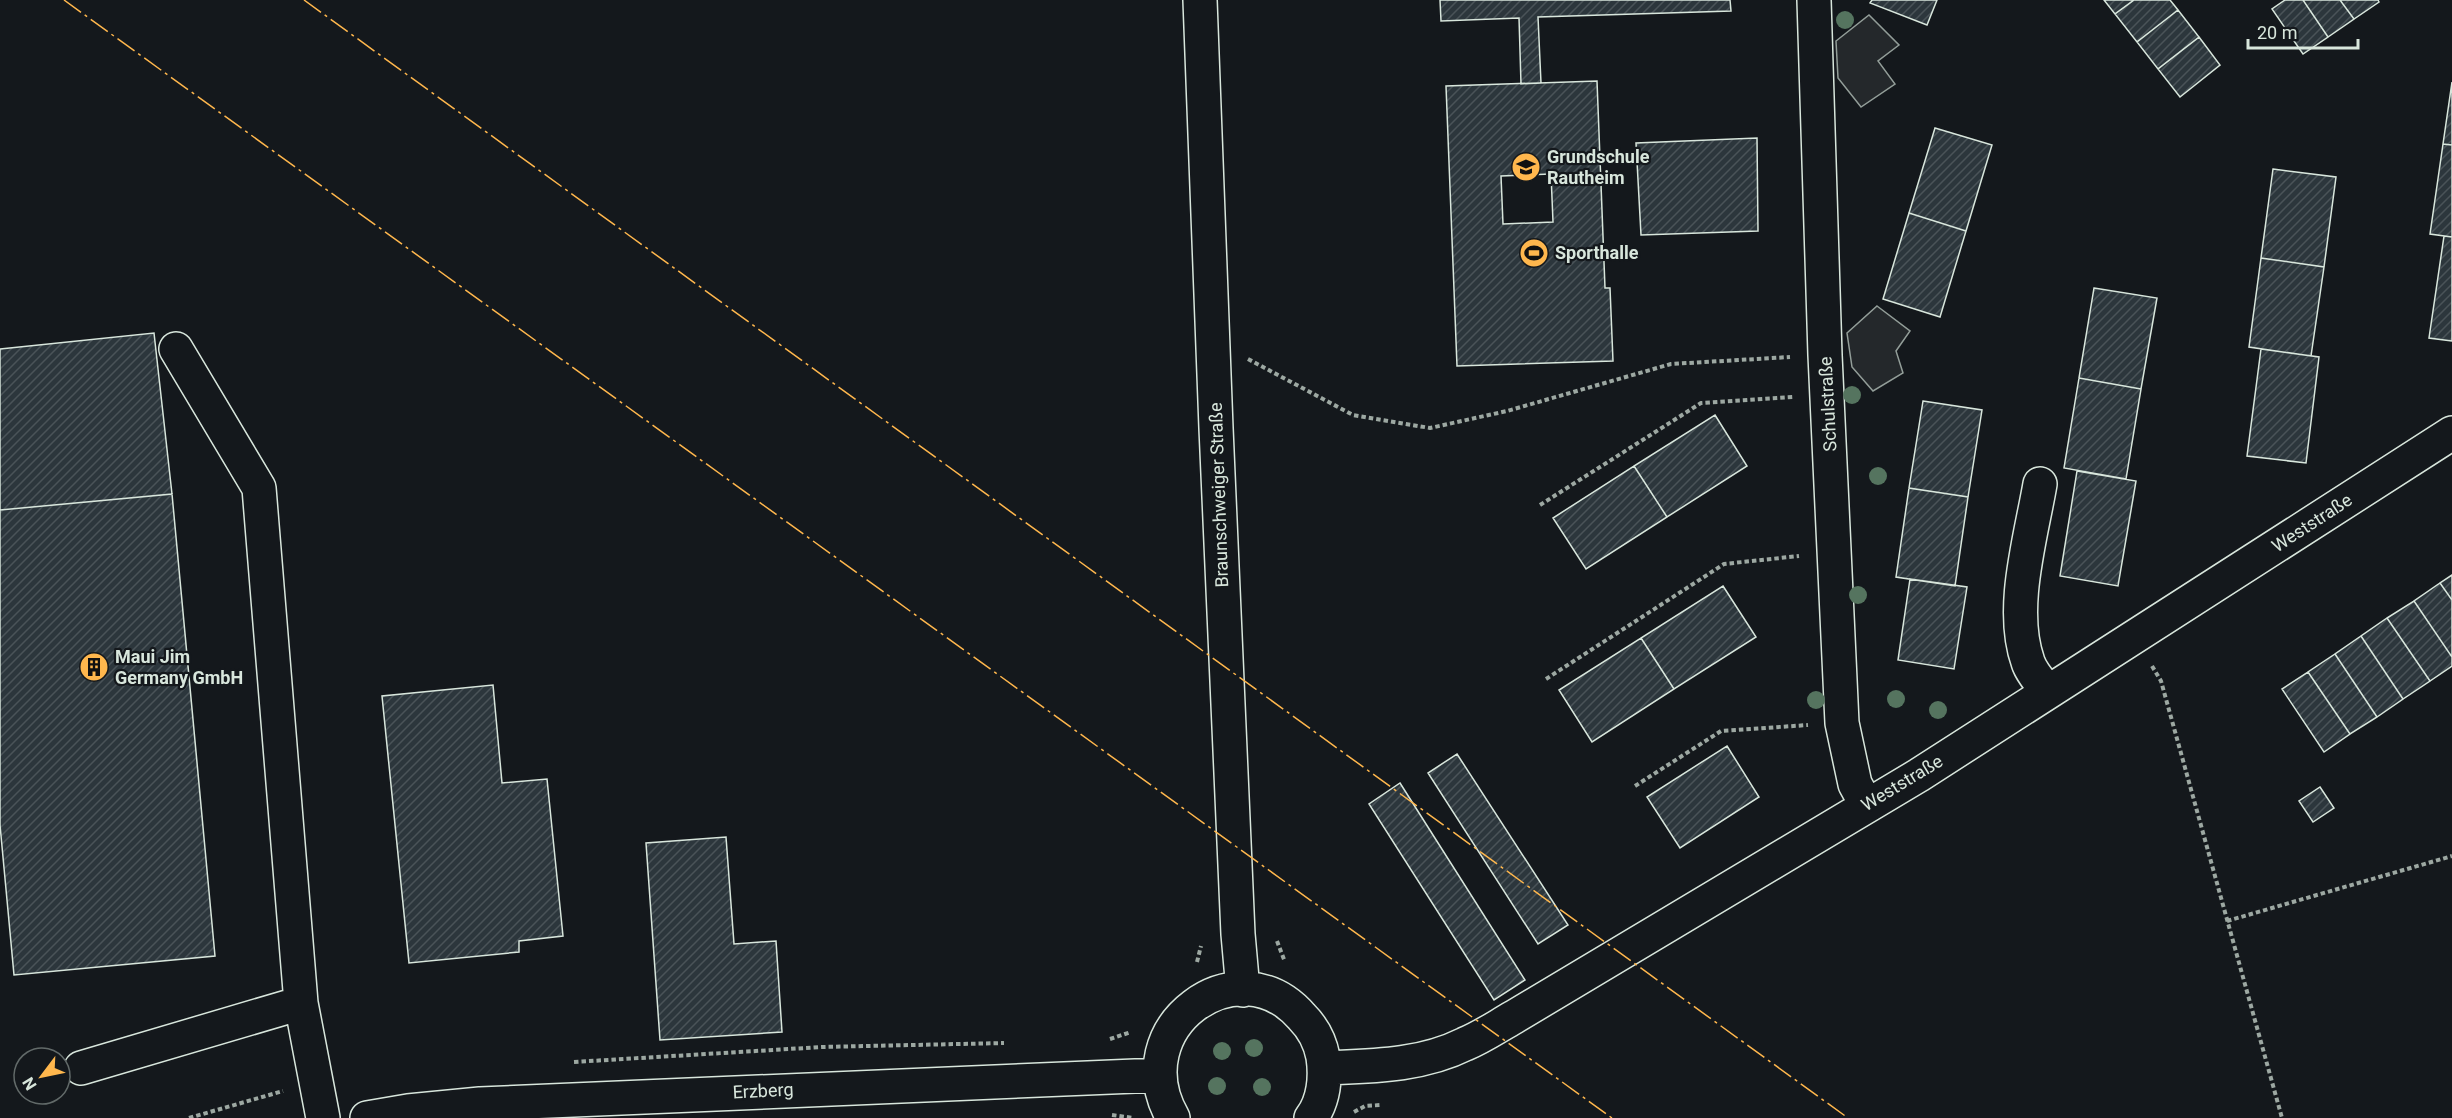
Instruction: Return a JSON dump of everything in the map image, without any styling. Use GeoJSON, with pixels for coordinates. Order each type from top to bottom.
{"type":"FeatureCollection","features":[{"type":"Feature","properties":{"kind":"street","name":"Braunschweiger Straße"},"geometry":{"type":"LineString","coordinates":[[1200,0],[1238,934],[1243,990]]}},
{"type":"Feature","properties":{"kind":"street","name":"Schulstraße"},"geometry":{"type":"LineString","coordinates":[[1814,0],[1827,395],[1842,723],[1856,784],[1866,804]]}},
{"type":"Feature","properties":{"kind":"street"},"geometry":{"type":"LineString","coordinates":[[176,349],[259,488],[301,1004],[323,1118]]}},
{"type":"Feature","properties":{"kind":"street","name":"Weststraße"},"geometry":{"type":"LineString","coordinates":[[1325,1068],[1379,1066],[1422,1060],[1464,1045],[1919,774],[2452,433]]}},
{"type":"Feature","properties":{"kind":"street"},"geometry":{"type":"LineString","coordinates":[[2040,484],[2021,594],[2022,636],[2028,663],[2048,693]]}},
{"type":"Feature","properties":{"kind":"street"},"geometry":{"type":"LineString","coordinates":[[1173,1118],[1161,1091],[1159,1075],[1164,1042],[1182,1014],[1210,996],[1243,990],[1273,995],[1299,1012],[1317,1037],[1325,1068],[1320,1100],[1311,1118]]}},
{"type":"Feature","properties":{"kind":"street"},"geometry":{"type":"LineString","coordinates":[[81,1068],[301,1004]]}},
{"type":"Feature","properties":{"kind":"street","name":"Erzberg"},"geometry":{"type":"LineString","coordinates":[[367,1118],[408,1111],[480,1104],[1159,1075]]}},
{"type":"Feature","properties":{"kind":"path"},"geometry":{"type":"LineString","coordinates":[[1213,341],[1353,415],[1430,428],[1507,411],[1671,364],[1826,355]]}},
{"type":"Feature","properties":{"kind":"path"},"geometry":{"type":"LineString","coordinates":[[1540,505],[1701,403],[1827,395]]}},
{"type":"Feature","properties":{"kind":"path"},"geometry":{"type":"LineString","coordinates":[[1546,679],[1724,564],[1836,553]]}},
{"type":"Feature","properties":{"kind":"path"},"geometry":{"type":"LineString","coordinates":[[2136,637],[2161,681],[2282,1118]]}},
{"type":"Feature","properties":{"kind":"path"},"geometry":{"type":"LineString","coordinates":[[1635,786],[1721,731],[1842,723]]}},
{"type":"Feature","properties":{"kind":"path"},"geometry":{"type":"LineString","coordinates":[[2227,921],[2452,856]]}},
{"type":"Feature","properties":{"kind":"path"},"geometry":{"type":"LineString","coordinates":[[1196,964],[1200,956],[1202,936]]}},
{"type":"Feature","properties":{"kind":"path"},"geometry":{"type":"LineString","coordinates":[[1346,1118],[1365,1106],[1381,1105]]}},
{"type":"Feature","properties":{"kind":"path"},"geometry":{"type":"LineString","coordinates":[[1108,1115],[1135,1118]]}},
{"type":"Feature","properties":{"kind":"shaded area"},"geometry":{"type":"Polygon","coordinates":[[[1869,15],[1899,45],[1878,61],[1895,84],[1861,107],[1838,78],[1836,41],[1869,15]]]}},
{"type":"Feature","properties":{"kind":"shaded area"},"geometry":{"type":"Polygon","coordinates":[[[1877,306],[1910,331],[1896,351],[1903,373],[1873,391],[1852,367],[1847,333],[1877,306]]]}},
{"type":"Feature","properties":{"kind":"building"},"geometry":{"type":"Polygon","coordinates":[[[1440,0],[1730,0],[1731,11],[1538,17],[1541,83],[1521,84],[1519,18],[1441,21],[1440,0]]]}},
{"type":"Feature","properties":{"kind":"building"},"geometry":{"type":"Polygon","coordinates":[[[1872,0],[1937,0],[1927,25],[1870,3],[1872,0]]]}},
{"type":"Feature","properties":{"kind":"building"},"geometry":{"type":"Polygon","coordinates":[[[2104,0],[2134,0],[2115,14],[2104,0]]]}},
{"type":"Feature","properties":{"kind":"building"},"geometry":{"type":"Polygon","coordinates":[[[2134,0],[2170,0],[2178,10],[2137,42],[2115,14],[2134,0]]]}},
{"type":"Feature","properties":{"kind":"building"},"geometry":{"type":"Polygon","coordinates":[[[2285,0],[2303,0],[2328,37],[2303,54],[2272,9],[2285,0]]]}},
{"type":"Feature","properties":{"kind":"building"},"geometry":{"type":"Polygon","coordinates":[[[2303,0],[2340,0],[2354,19],[2328,37],[2303,0]]]}},
{"type":"Feature","properties":{"kind":"building"},"geometry":{"type":"Polygon","coordinates":[[[2340,0],[2378,0],[2379,2],[2354,19],[2340,0]]]}},
{"type":"Feature","properties":{"kind":"building"},"geometry":{"type":"Polygon","coordinates":[[[2178,10],[2199,37],[2158,69],[2137,42],[2178,10]]]}},
{"type":"Feature","properties":{"kind":"building"},"geometry":{"type":"Polygon","coordinates":[[[2199,37],[2220,65],[2180,97],[2158,69],[2199,37]]]}},
{"type":"Feature","properties":{"kind":"building"},"geometry":{"type":"Polygon","coordinates":[[[1597,81],[1605,288],[1610,288],[1613,361],[1457,366],[1446,86],[1597,81]],[[1551,174],[1501,176],[1503,224],[1553,222],[1551,174]]]}},
{"type":"Feature","properties":{"kind":"building"},"geometry":{"type":"Polygon","coordinates":[[[2452,82],[2452,145],[2443,144],[2452,82]]]}},
{"type":"Feature","properties":{"kind":"building"},"geometry":{"type":"Polygon","coordinates":[[[1935,128],[1992,145],[1966,231],[1909,213],[1935,128]]]}},
{"type":"Feature","properties":{"kind":"building"},"geometry":{"type":"Polygon","coordinates":[[[1757,138],[1758,231],[1641,235],[1636,143],[1757,138]]]}},
{"type":"Feature","properties":{"kind":"building"},"geometry":{"type":"Polygon","coordinates":[[[2443,144],[2452,145],[2452,237],[2430,234],[2443,144]]]}},
{"type":"Feature","properties":{"kind":"building"},"geometry":{"type":"Polygon","coordinates":[[[2273,169],[2336,177],[2324,267],[2261,258],[2273,169]]]}},
{"type":"Feature","properties":{"kind":"building"},"geometry":{"type":"Polygon","coordinates":[[[1909,213],[1966,231],[1940,317],[1883,299],[1909,213]]]}},
{"type":"Feature","properties":{"kind":"building"},"geometry":{"type":"Polygon","coordinates":[[[2444,236],[2452,237],[2452,341],[2429,338],[2444,236]]]}},
{"type":"Feature","properties":{"kind":"building"},"geometry":{"type":"Polygon","coordinates":[[[2261,258],[2324,267],[2311,356],[2249,347],[2261,258]]]}},
{"type":"Feature","properties":{"kind":"building"},"geometry":{"type":"Polygon","coordinates":[[[2094,288],[2157,298],[2141,389],[2079,378],[2094,288]]]}},
{"type":"Feature","properties":{"kind":"building"},"geometry":{"type":"Polygon","coordinates":[[[154,333],[172,494],[0,510],[0,349],[154,333]]]}},
{"type":"Feature","properties":{"kind":"building"},"geometry":{"type":"Polygon","coordinates":[[[2261,349],[2319,357],[2306,463],[2247,456],[2261,349]]]}},
{"type":"Feature","properties":{"kind":"building"},"geometry":{"type":"Polygon","coordinates":[[[2079,378],[2141,389],[2126,479],[2064,468],[2079,378]]]}},
{"type":"Feature","properties":{"kind":"building"},"geometry":{"type":"Polygon","coordinates":[[[1923,401],[1982,410],[1968,497],[1909,488],[1923,401]]]}},
{"type":"Feature","properties":{"kind":"building"},"geometry":{"type":"Polygon","coordinates":[[[1715,415],[1747,466],[1667,517],[1634,466],[1715,415]]]}},
{"type":"Feature","properties":{"kind":"building"},"geometry":{"type":"Polygon","coordinates":[[[1634,466],[1667,517],[1586,569],[1553,518],[1634,466]]]}},
{"type":"Feature","properties":{"kind":"building"},"geometry":{"type":"Polygon","coordinates":[[[2077,471],[2136,481],[2118,586],[2060,576],[2077,471]]]}},
{"type":"Feature","properties":{"kind":"building"},"geometry":{"type":"Polygon","coordinates":[[[1909,488],[1968,497],[1955,586],[1896,577],[1909,488]]]}},
{"type":"Feature","properties":{"kind":"building","name":"Maui Jim Germany GmbH"},"geometry":{"type":"Polygon","coordinates":[[[172,494],[215,956],[14,975],[0,825],[0,510],[172,494]]]}},
{"type":"Feature","properties":{"kind":"building"},"geometry":{"type":"Polygon","coordinates":[[[2452,575],[2452,600],[2440,583],[2452,575]]]}},
{"type":"Feature","properties":{"kind":"building"},"geometry":{"type":"Polygon","coordinates":[[[1910,579],[1967,587],[1954,669],[1898,660],[1910,579]]]}},
{"type":"Feature","properties":{"kind":"building"},"geometry":{"type":"Polygon","coordinates":[[[2440,583],[2452,600],[2452,657],[2414,601],[2440,583]]]}},
{"type":"Feature","properties":{"kind":"building"},"geometry":{"type":"Polygon","coordinates":[[[1723,586],[1756,637],[1674,689],[1641,638],[1723,586]]]}},
{"type":"Feature","properties":{"kind":"building"},"geometry":{"type":"Polygon","coordinates":[[[2414,601],[2452,657],[2452,666],[2430,681],[2387,618],[2414,601]]]}},
{"type":"Feature","properties":{"kind":"building"},"geometry":{"type":"Polygon","coordinates":[[[2387,618],[2430,681],[2403,699],[2361,636],[2387,618]]]}},
{"type":"Feature","properties":{"kind":"building"},"geometry":{"type":"Polygon","coordinates":[[[2361,636],[2403,699],[2377,717],[2335,654],[2361,636]]]}},
{"type":"Feature","properties":{"kind":"building"},"geometry":{"type":"Polygon","coordinates":[[[1641,638],[1674,689],[1592,742],[1559,690],[1641,638]]]}},
{"type":"Feature","properties":{"kind":"building"},"geometry":{"type":"Polygon","coordinates":[[[2335,654],[2377,717],[2350,734],[2308,672],[2335,654]]]}},
{"type":"Feature","properties":{"kind":"building"},"geometry":{"type":"Polygon","coordinates":[[[2308,672],[2350,734],[2324,752],[2282,689],[2308,672]]]}},
{"type":"Feature","properties":{"kind":"building"},"geometry":{"type":"Polygon","coordinates":[[[493,685],[502,783],[547,779],[563,936],[519,941],[519,952],[409,963],[382,696],[493,685]]]}},
{"type":"Feature","properties":{"kind":"building"},"geometry":{"type":"Polygon","coordinates":[[[1727,746],[1759,797],[1680,848],[1647,797],[1727,746]]]}},
{"type":"Feature","properties":{"kind":"building"},"geometry":{"type":"Polygon","coordinates":[[[1457,754],[1568,925],[1538,944],[1428,773],[1457,754]]]}},
{"type":"Feature","properties":{"kind":"building"},"geometry":{"type":"Polygon","coordinates":[[[1400,783],[1525,980],[1494,1000],[1369,804],[1400,783]]]}},
{"type":"Feature","properties":{"kind":"building"},"geometry":{"type":"Polygon","coordinates":[[[2320,787],[2334,808],[2313,822],[2299,801],[2320,787]]]}},
{"type":"Feature","properties":{"kind":"building"},"geometry":{"type":"Polygon","coordinates":[[[726,837],[734,944],[776,941],[782,1032],[660,1040],[646,843],[726,837]]]}},
{"type":"Feature","properties":{"kind":"power"},"geometry":{"type":"LineString","coordinates":[[64,0],[1612,1118]]}},
{"type":"Feature","properties":{"kind":"power"},"geometry":{"type":"LineString","coordinates":[[304,0],[1848,1118]]}},
{"type":"Feature","properties":{"kind":"place","name":"Grundschule Rautheim"},"geometry":{"type":"Point","coordinates":[1526,167]}},
{"type":"Feature","properties":{"kind":"place","name":"Sporthalle"},"geometry":{"type":"Point","coordinates":[1534,253]}},
{"type":"Feature","properties":{"kind":"place","name":"Maui Jim Germany GmbH"},"geometry":{"type":"Point","coordinates":[94,667]}}]}
